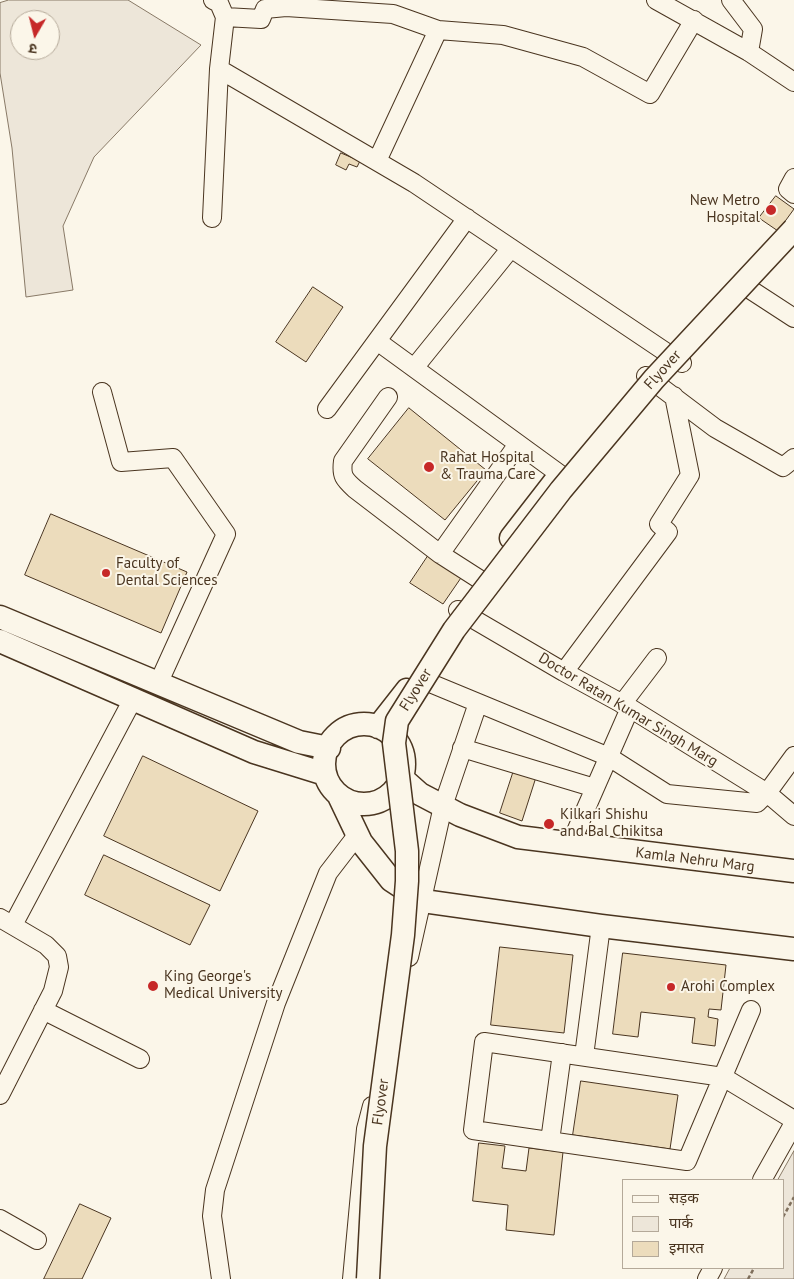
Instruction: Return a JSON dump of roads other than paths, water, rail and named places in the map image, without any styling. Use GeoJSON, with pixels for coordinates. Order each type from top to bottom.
{"type":"FeatureCollection","features":[{"type":"Feature","properties":{"kind":"main road"},"geometry":{"type":"LineString","coordinates":[[378,727],[465,614],[660,386],[674,359],[794,217]]}},
{"type":"Feature","properties":{"kind":"main road","name":"Flyover"},"geometry":{"type":"LineString","coordinates":[[368,1279],[375,1146],[403,935],[407,881],[407,851],[394,743],[397,721],[454,630],[562,490],[654,379],[794,229]]}},
{"type":"Feature","properties":{"kind":"main road"},"geometry":{"type":"LineString","coordinates":[[674,359],[751,290],[794,244]]}},
{"type":"Feature","properties":{"kind":"main road"},"geometry":{"type":"LineString","coordinates":[[401,748],[406,724],[455,641],[479,579],[536,504],[561,475],[660,386]]}},
{"type":"Feature","properties":{"kind":"main road"},"geometry":{"type":"LineString","coordinates":[[8,632],[158,684],[299,742],[329,748]]}},
{"type":"Feature","properties":{"kind":"main road"},"geometry":{"type":"LineString","coordinates":[[8,632],[133,699],[254,752],[325,774]]}},
{"type":"Feature","properties":{"kind":"main road"},"geometry":{"type":"LineString","coordinates":[[339,796],[351,802],[364,804],[382,801],[395,791],[402,778],[405,762],[401,748],[392,736],[378,727],[361,724],[347,728],[335,737],[326,750],[325,774],[339,796],[361,842],[391,880],[423,901],[601,926],[794,949]]}},
{"type":"Feature","properties":{"kind":"main road","name":"Kamla Nehru Marg"},"geometry":{"type":"LineString","coordinates":[[402,778],[420,794],[460,815],[518,837],[570,845],[794,871]]}},
{"type":"Feature","properties":{"kind":"street"},"geometry":{"type":"LineString","coordinates":[[656,0],[749,52],[794,82]]}},
{"type":"Feature","properties":{"kind":"street"},"geometry":{"type":"LineString","coordinates":[[731,0],[753,28],[749,52]]}},
{"type":"Feature","properties":{"kind":"street"},"geometry":{"type":"LineString","coordinates":[[212,218],[220,5],[261,19],[265,9],[286,7],[393,14],[438,30],[503,35],[583,57],[650,94],[694,20]]}},
{"type":"Feature","properties":{"kind":"street"},"geometry":{"type":"LineString","coordinates":[[377,161],[438,30]]}},
{"type":"Feature","properties":{"kind":"street"},"geometry":{"type":"LineString","coordinates":[[219,69],[377,161],[467,218],[674,359]]}},
{"type":"Feature","properties":{"kind":"street"},"geometry":{"type":"LineString","coordinates":[[794,178],[788,189],[794,194]]}},
{"type":"Feature","properties":{"kind":"street"},"geometry":{"type":"LineString","coordinates":[[327,409],[467,218]]}},
{"type":"Feature","properties":{"kind":"street"},"geometry":{"type":"LineString","coordinates":[[414,368],[510,248]]}},
{"type":"Feature","properties":{"kind":"street"},"geometry":{"type":"LineString","coordinates":[[751,290],[794,318]]}},
{"type":"Feature","properties":{"kind":"street"},"geometry":{"type":"LineString","coordinates":[[377,341],[561,475]]}},
{"type":"Feature","properties":{"kind":"street"},"geometry":{"type":"LineString","coordinates":[[660,386],[715,428],[782,466],[794,458]]}},
{"type":"Feature","properties":{"kind":"street"},"geometry":{"type":"LineString","coordinates":[[564,672],[668,532],[659,524],[690,475],[660,386]]}},
{"type":"Feature","properties":{"kind":"street"},"geometry":{"type":"LineString","coordinates":[[102,392],[121,462],[173,458],[226,534],[158,684]]}},
{"type":"Feature","properties":{"kind":"street"},"geometry":{"type":"LineString","coordinates":[[388,397],[343,461],[342,471],[345,480],[440,554],[479,579]]}},
{"type":"Feature","properties":{"kind":"street"},"geometry":{"type":"LineString","coordinates":[[440,554],[518,444]]}},
{"type":"Feature","properties":{"kind":"street","name":"Doctor Ratan Kumar Singh Marg"},"geometry":{"type":"LineString","coordinates":[[465,614],[626,706],[767,793],[794,816]]}},
{"type":"Feature","properties":{"kind":"street"},"geometry":{"type":"LineString","coordinates":[[570,845],[609,757],[626,706],[657,658]]}},
{"type":"Feature","properties":{"kind":"street"},"geometry":{"type":"LineString","coordinates":[[430,683],[609,757],[667,794],[757,803],[767,793],[794,756]]}},
{"type":"Feature","properties":{"kind":"street"},"geometry":{"type":"LineString","coordinates":[[0,1095],[53,991],[59,967],[57,956],[46,945],[6,922],[133,699]]}},
{"type":"Feature","properties":{"kind":"street"},"geometry":{"type":"LineString","coordinates":[[352,1279],[366,1129],[423,901],[443,806],[478,703]]}},
{"type":"Feature","properties":{"kind":"street"},"geometry":{"type":"LineString","coordinates":[[462,748],[595,788]]}},
{"type":"Feature","properties":{"kind":"street"},"geometry":{"type":"LineString","coordinates":[[221,1279],[212,1216],[215,1190],[276,1003],[328,873],[358,834]]}},
{"type":"Feature","properties":{"kind":"street"},"geometry":{"type":"LineString","coordinates":[[584,1056],[601,926]]}},
{"type":"Feature","properties":{"kind":"street"},"geometry":{"type":"LineString","coordinates":[[43,1010],[140,1059]]}},
{"type":"Feature","properties":{"kind":"street"},"geometry":{"type":"LineString","coordinates":[[752,1010],[723,1077],[687,1160],[472,1130],[484,1042],[723,1077],[794,1122],[763,1179]]}},
{"type":"Feature","properties":{"kind":"street"},"geometry":{"type":"LineString","coordinates":[[550,1141],[562,1053]]}},
{"type":"Feature","properties":{"kind":"street"},"geometry":{"type":"LineString","coordinates":[[0,1220],[37,1240]]}},
{"type":"Feature","properties":{"kind":"place","name":"New Metro Hospital"},"geometry":{"type":"Point","coordinates":[771,210]}},
{"type":"Feature","properties":{"kind":"place","name":"Rahat Hospital & Trauma Care"},"geometry":{"type":"Point","coordinates":[429,467]}},
{"type":"Feature","properties":{"kind":"place","name":"Faculty of Dental Sciences"},"geometry":{"type":"Point","coordinates":[106,573]}},
{"type":"Feature","properties":{"kind":"place","name":"Kilkari Shishu and Bal Chikitsa"},"geometry":{"type":"Point","coordinates":[549,824]}},
{"type":"Feature","properties":{"kind":"place","name":"King George's Medical University"},"geometry":{"type":"Point","coordinates":[153,986]}},
{"type":"Feature","properties":{"kind":"place","name":"Arohi Complex"},"geometry":{"type":"Point","coordinates":[671,987]}}]}
